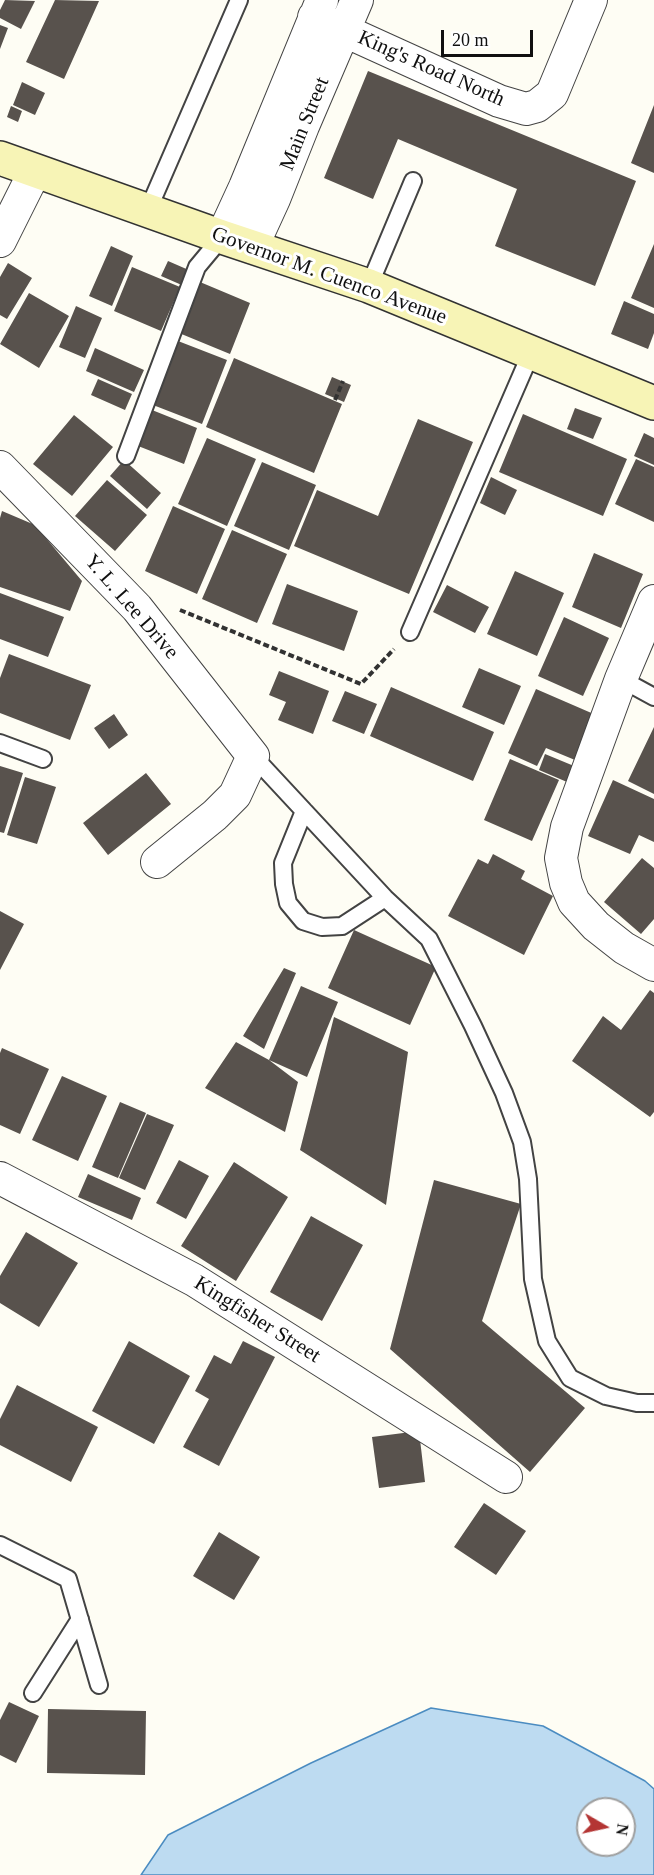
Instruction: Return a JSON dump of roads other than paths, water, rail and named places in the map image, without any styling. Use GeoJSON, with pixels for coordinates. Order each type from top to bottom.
{"type":"FeatureCollection","features":[{"type":"Feature","properties":{"kind":"main road","name":"Governor M. Cuenco Avenue"},"geometry":{"type":"LineString","coordinates":[[17,164],[222,237],[369,286],[654,404]]}},
{"type":"Feature","properties":{"kind":"street","name":"Main Street"},"geometry":{"type":"LineString","coordinates":[[252,247],[357,0]]}},
{"type":"Feature","properties":{"kind":"street","name":"King's Road North"},"geometry":{"type":"LineString","coordinates":[[318,9],[344,30],[499,101],[526,109],[537,106],[552,94],[591,0]]}},
{"type":"Feature","properties":{"kind":"street","name":"Main Street"},"geometry":{"type":"LineString","coordinates":[[222,237],[318,9]]}},
{"type":"Feature","properties":{"kind":"street"},"geometry":{"type":"LineString","coordinates":[[0,193],[17,164]]}},
{"type":"Feature","properties":{"kind":"street"},"geometry":{"type":"LineString","coordinates":[[0,241],[17,164]]}},
{"type":"Feature","properties":{"kind":"street","name":"Y. L. Lee Drive"},"geometry":{"type":"LineString","coordinates":[[0,467],[137,608],[253,756]]}},
{"type":"Feature","properties":{"kind":"street"},"geometry":{"type":"LineString","coordinates":[[654,601],[621,679],[567,827],[561,858],[566,884],[574,902],[596,926],[624,948],[654,964]]}},
{"type":"Feature","properties":{"kind":"street"},"geometry":{"type":"LineString","coordinates":[[157,862],[215,815],[235,795],[253,756]]}},
{"type":"Feature","properties":{"kind":"street","name":"Kingfisher Street"},"geometry":{"type":"LineString","coordinates":[[0,1178],[194,1280],[506,1477]]}},
{"type":"Feature","properties":{"kind":"lane"},"geometry":{"type":"LineString","coordinates":[[148,210],[239,0]]}},
{"type":"Feature","properties":{"kind":"lane"},"geometry":{"type":"LineString","coordinates":[[369,286],[413,181]]}},
{"type":"Feature","properties":{"kind":"lane"},"geometry":{"type":"LineString","coordinates":[[126,456],[197,267],[222,237]]}},
{"type":"Feature","properties":{"kind":"lane"},"geometry":{"type":"LineString","coordinates":[[410,632],[531,353]]}},
{"type":"Feature","properties":{"kind":"lane"},"geometry":{"type":"LineString","coordinates":[[621,679],[654,697]]}},
{"type":"Feature","properties":{"kind":"lane"},"geometry":{"type":"LineString","coordinates":[[0,743],[43,759]]}},
{"type":"Feature","properties":{"kind":"lane"},"geometry":{"type":"LineString","coordinates":[[253,756],[385,898],[429,939],[473,1026],[504,1093],[522,1142],[528,1179],[534,1279],[547,1341],[570,1378],[606,1396],[637,1403],[654,1403]]}},
{"type":"Feature","properties":{"kind":"lane"},"geometry":{"type":"LineString","coordinates":[[304,811],[283,864],[288,903],[303,921],[322,927],[342,926],[385,898]]}},
{"type":"Feature","properties":{"kind":"lane"},"geometry":{"type":"LineString","coordinates":[[0,1545],[68,1579],[99,1685]]}},
{"type":"Feature","properties":{"kind":"lane"},"geometry":{"type":"LineString","coordinates":[[33,1693],[80,1619]]}},
{"type":"Feature","properties":{"kind":"water"},"geometry":{"type":"Polygon","coordinates":[[[431,1708],[543,1726],[645,1781],[654,1789],[654,1875],[141,1875],[168,1835],[311,1763],[431,1708]]]}}]}
